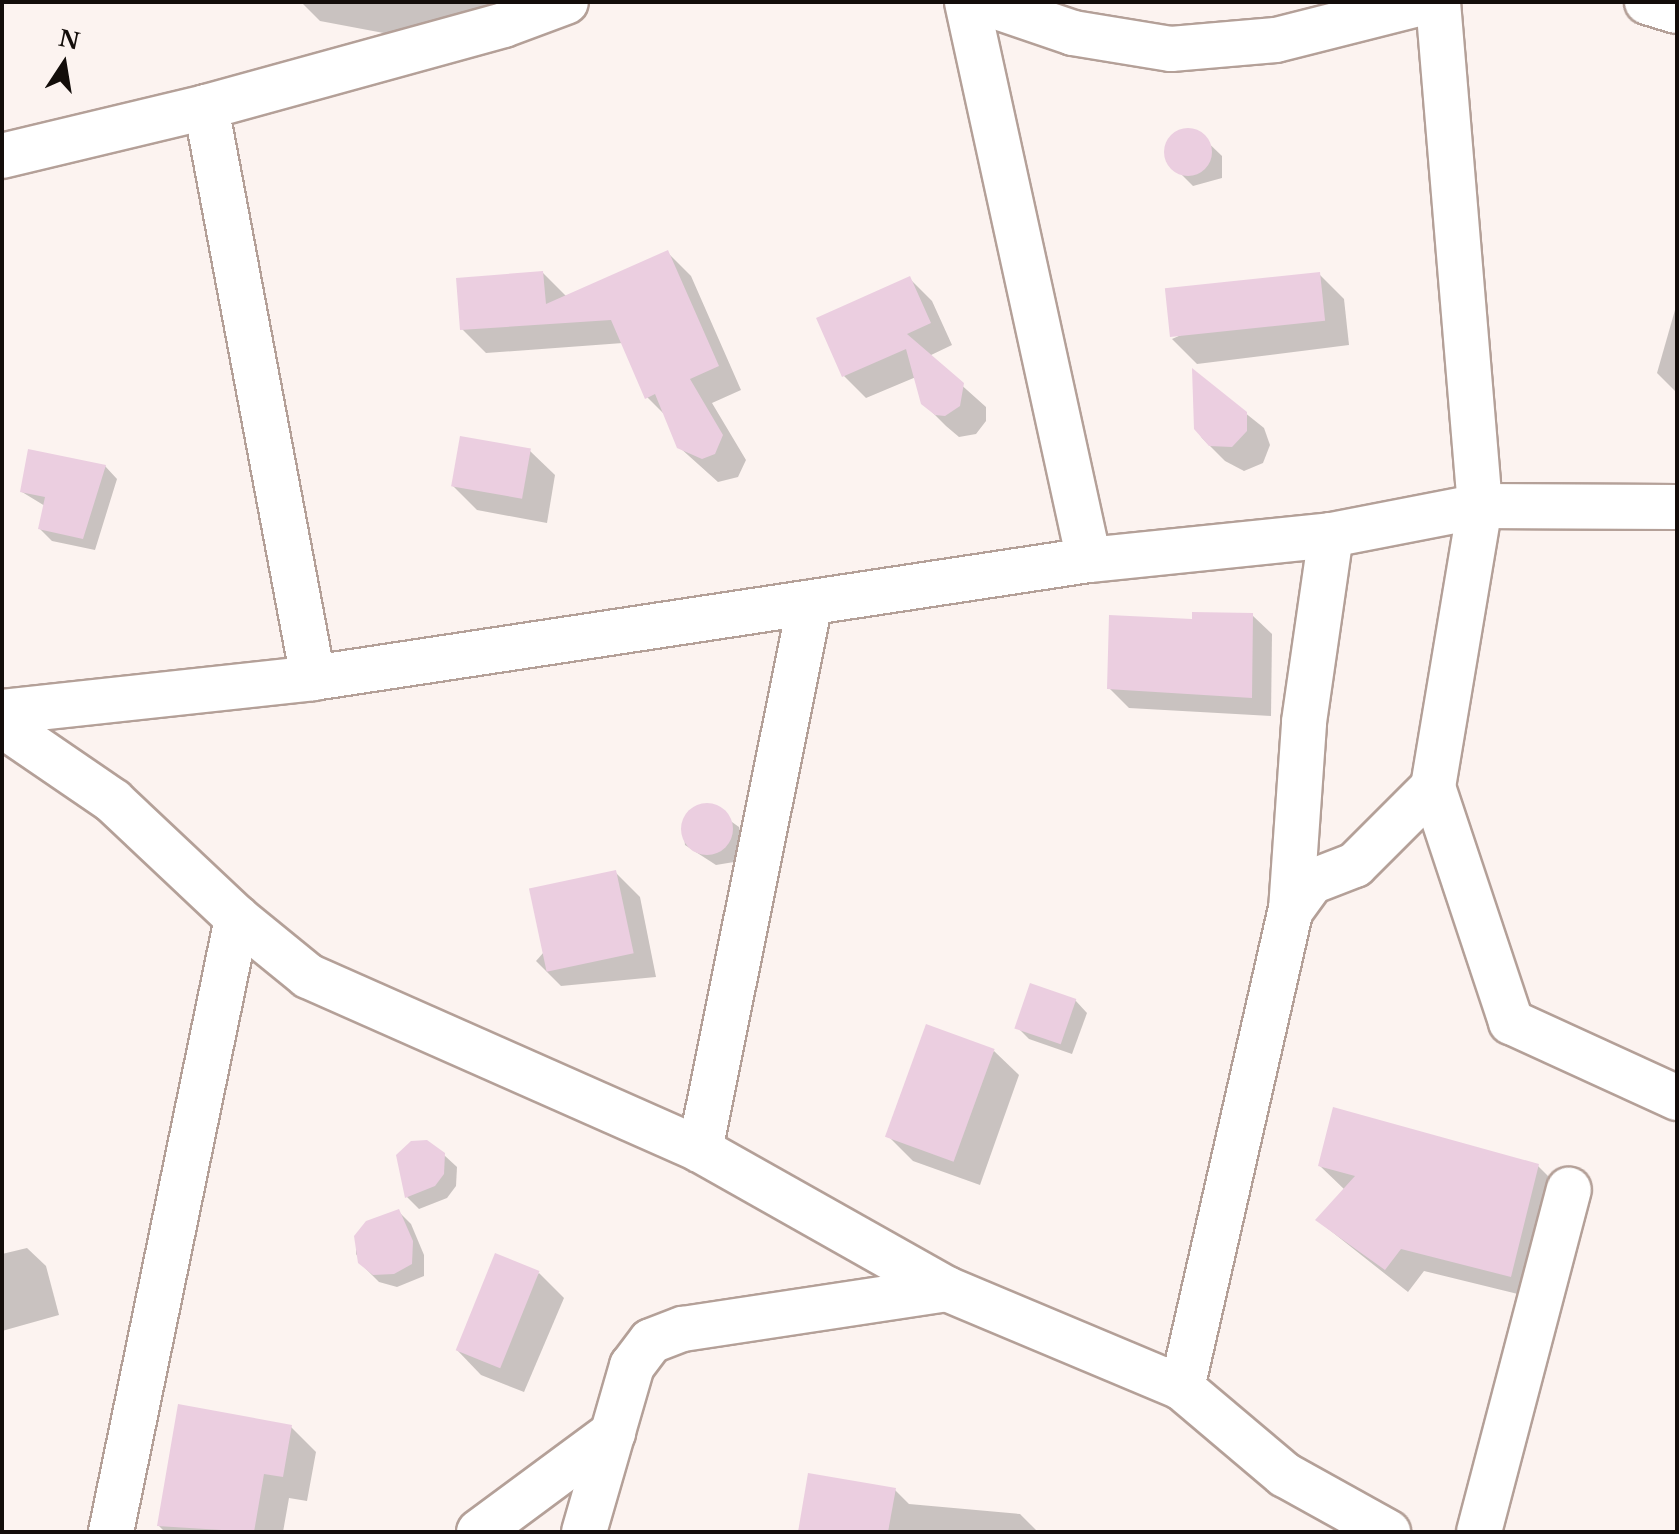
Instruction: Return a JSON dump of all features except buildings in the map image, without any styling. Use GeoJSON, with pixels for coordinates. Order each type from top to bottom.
{"type":"FeatureCollection","features":[{"type":"Feature","properties":{"kind":"street"},"geometry":{"type":"LineString","coordinates":[[2,156],[206,107],[504,25],[566,2]]}},
{"type":"Feature","properties":{"kind":"street"},"geometry":{"type":"LineString","coordinates":[[967,2],[1089,560]]}},
{"type":"Feature","properties":{"kind":"street"},"geometry":{"type":"LineString","coordinates":[[982,2],[1073,33],[1171,49],[1276,40],[1426,2]]}},
{"type":"Feature","properties":{"kind":"street"},"geometry":{"type":"LineString","coordinates":[[1438,2],[1480,506],[1433,787],[1511,1022],[1677,1098]]}},
{"type":"Feature","properties":{"kind":"street"},"geometry":{"type":"LineString","coordinates":[[1647,2],[1677,11]]}},
{"type":"Feature","properties":{"kind":"street"},"geometry":{"type":"LineString","coordinates":[[206,107],[313,678]]}},
{"type":"Feature","properties":{"kind":"street"},"geometry":{"type":"LineString","coordinates":[[2,712],[313,678],[1089,560],[1331,535],[1480,506],[1677,507]]}},
{"type":"Feature","properties":{"kind":"street"},"geometry":{"type":"LineString","coordinates":[[1182,1388],[1291,910],[1304,722],[1331,535]]}},
{"type":"Feature","properties":{"kind":"street"},"geometry":{"type":"LineString","coordinates":[[700,1150],[810,603]]}},
{"type":"Feature","properties":{"kind":"street"},"geometry":{"type":"LineString","coordinates":[[2,725],[113,801],[237,918],[288,961],[331,987],[700,1150],[947,1289],[1182,1388],[1285,1475],[1388,1532]]}},
{"type":"Feature","properties":{"kind":"street"},"geometry":{"type":"LineString","coordinates":[[1291,910],[1311,882],[1355,865],[1433,787]]}},
{"type":"Feature","properties":{"kind":"street"},"geometry":{"type":"LineString","coordinates":[[111,1532],[237,918]]}},
{"type":"Feature","properties":{"kind":"street"},"geometry":{"type":"LineString","coordinates":[[1479,1532],[1569,1190]]}},
{"type":"Feature","properties":{"kind":"street"},"geometry":{"type":"LineString","coordinates":[[584,1532],[632,1366],[651,1341],[683,1329],[947,1289]]}},
{"type":"Feature","properties":{"kind":"street"},"geometry":{"type":"LineString","coordinates":[[479,1532],[613,1433]]}}]}
